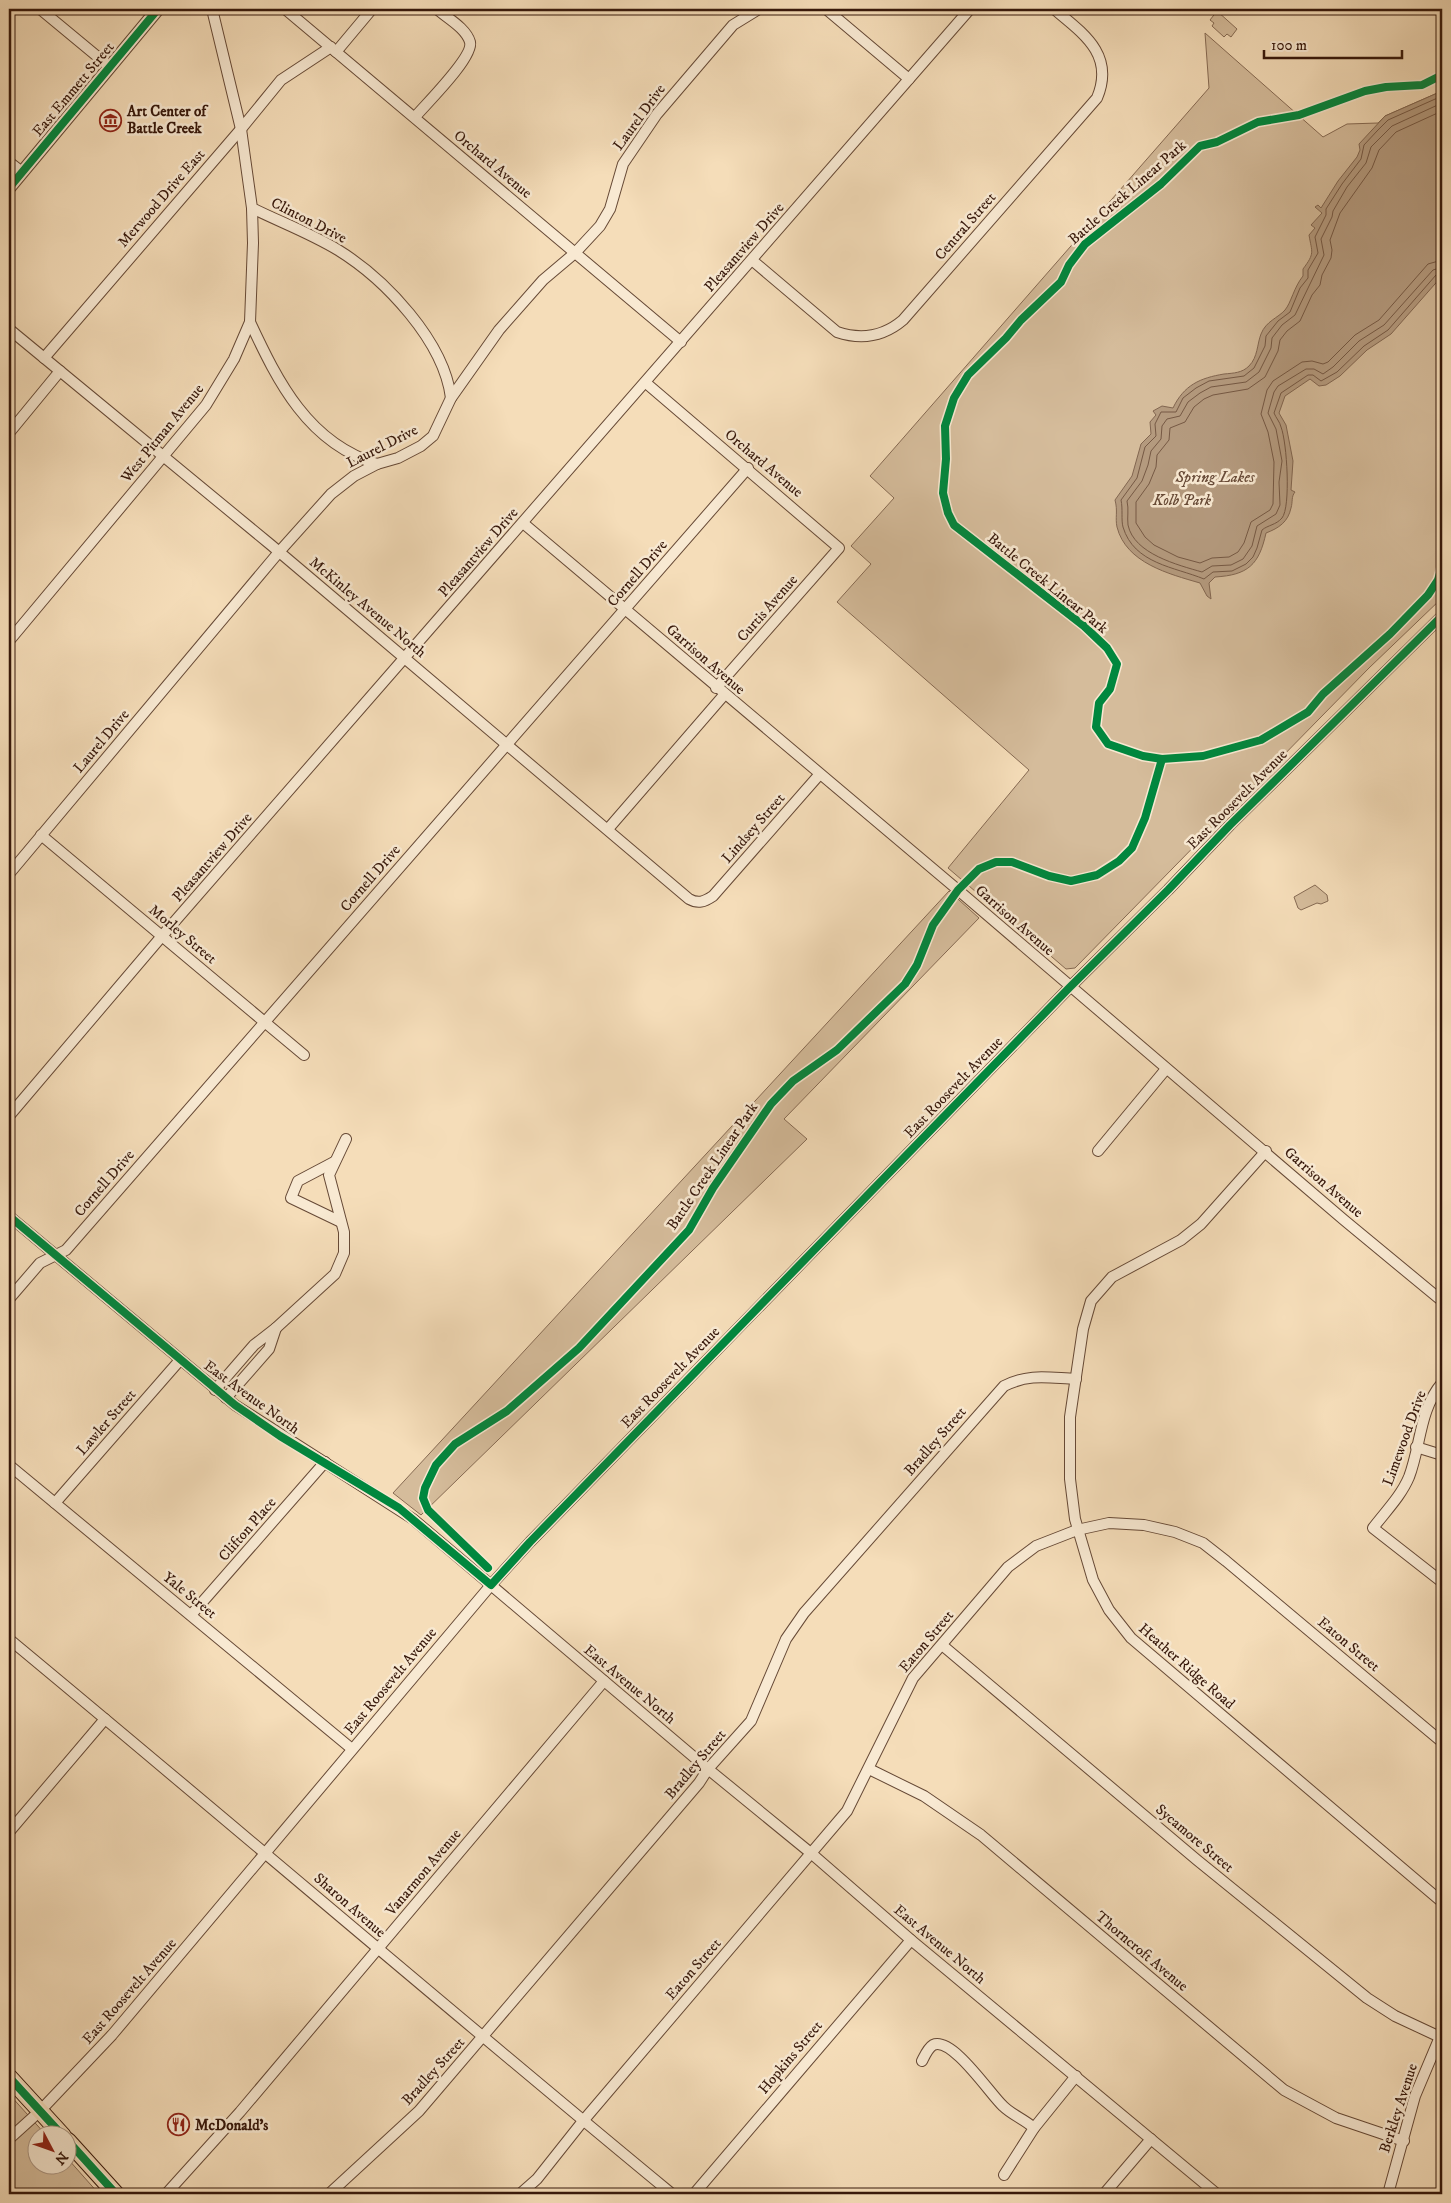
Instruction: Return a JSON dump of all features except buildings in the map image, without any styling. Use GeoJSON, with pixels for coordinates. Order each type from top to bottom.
{"type":"FeatureCollection","features":[{"type":"Feature","properties":{"kind":"main road"},"geometry":{"type":"LineString","coordinates":[[9,2077],[53,2126]]}},
{"type":"Feature","properties":{"kind":"main road"},"geometry":{"type":"LineString","coordinates":[[78,2152],[116,2194]]}},
{"type":"Feature","properties":{"kind":"street"},"geometry":{"type":"LineString","coordinates":[[40,9],[110,67]]}},
{"type":"Feature","properties":{"kind":"street","name":"East Emmett Street"},"geometry":{"type":"LineString","coordinates":[[9,188],[158,9]]}},
{"type":"Feature","properties":{"kind":"street","name":"Clinton Drive"},"geometry":{"type":"LineString","coordinates":[[212,9],[241,129],[252,208],[338,250],[377,280],[419,326],[442,364],[449,380],[451,398]]}},
{"type":"Feature","properties":{"kind":"street","name":"Orchard Avenue"},"geometry":{"type":"LineString","coordinates":[[285,9],[681,342]]}},
{"type":"Feature","properties":{"kind":"street","name":"Merwood Drive East"},"geometry":{"type":"LineString","coordinates":[[44,358],[281,80],[334,49],[372,9]]}},
{"type":"Feature","properties":{"kind":"street"},"geometry":{"type":"LineString","coordinates":[[415,117],[461,63],[470,49],[470,43],[463,31],[436,9]]}},
{"type":"Feature","properties":{"kind":"street","name":"Laurel Drive"},"geometry":{"type":"LineString","coordinates":[[9,874],[331,494],[354,476],[377,464],[398,458],[421,446],[433,436],[451,398],[505,323],[542,280],[575,253],[600,226],[610,209],[624,164],[657,114],[733,25],[759,9]]}},
{"type":"Feature","properties":{"kind":"street"},"geometry":{"type":"LineString","coordinates":[[826,9],[909,79]]}},
{"type":"Feature","properties":{"kind":"street","name":"Pleasantview Drive"},"geometry":{"type":"LineString","coordinates":[[9,1116],[162,936],[753,261],[970,9]]}},
{"type":"Feature","properties":{"kind":"street","name":"Central Street"},"geometry":{"type":"LineString","coordinates":[[753,261],[837,332],[850,336],[867,337],[893,328],[903,320],[1097,98],[1103,80],[1094,44],[1054,9]]}},
{"type":"Feature","properties":{"kind":"street"},"geometry":{"type":"LineString","coordinates":[[9,162],[22,172]]}},
{"type":"Feature","properties":{"kind":"street","name":"West Pitman Avenue"},"geometry":{"type":"LineString","coordinates":[[9,641],[206,405],[224,379],[250,322],[253,244],[252,208]]}},
{"type":"Feature","properties":{"kind":"street"},"geometry":{"type":"LineString","coordinates":[[250,322],[279,382],[314,427],[335,444],[358,458],[377,464]]}},
{"type":"Feature","properties":{"kind":"street","name":"McKinley Avenue North"},"geometry":{"type":"LineString","coordinates":[[9,328],[280,552],[689,899],[696,902],[708,900]]}},
{"type":"Feature","properties":{"kind":"street"},"geometry":{"type":"LineString","coordinates":[[9,433],[60,371]]}},
{"type":"Feature","properties":{"kind":"street","name":"Orchard Avenue"},"geometry":{"type":"LineString","coordinates":[[646,383],[748,468],[839,548]]}},
{"type":"Feature","properties":{"kind":"street","name":"Cornell Drive"},"geometry":{"type":"LineString","coordinates":[[9,1299],[40,1263],[66,1250],[748,468]]}},
{"type":"Feature","properties":{"kind":"street","name":"Garrison Avenue"},"geometry":{"type":"LineString","coordinates":[[523,523],[1442,1301]]}},
{"type":"Feature","properties":{"kind":"street","name":"Curtis Avenue"},"geometry":{"type":"LineString","coordinates":[[608,830],[839,548]]}},
{"type":"Feature","properties":{"kind":"street","name":"East Roosevelt Avenue"},"geometry":{"type":"LineString","coordinates":[[9,2139],[40,2111],[112,2035],[490,1585],[530,1542],[1070,987],[1168,890],[1230,825],[1442,616]]}},
{"type":"Feature","properties":{"kind":"street","name":"Lindsey Street"},"geometry":{"type":"LineString","coordinates":[[708,900],[819,774]]}},
{"type":"Feature","properties":{"kind":"street","name":"Morley Street"},"geometry":{"type":"LineString","coordinates":[[41,835],[304,1055]]}},
{"type":"Feature","properties":{"kind":"street"},"geometry":{"type":"LineString","coordinates":[[1098,1150],[1166,1069]]}},
{"type":"Feature","properties":{"kind":"street"},"geometry":{"type":"LineString","coordinates":[[215,1390],[254,1345],[276,1328],[335,1274],[344,1253],[344,1232],[329,1175],[346,1138]]}},
{"type":"Feature","properties":{"kind":"street","name":"Heather Ridge Road"},"geometry":{"type":"LineString","coordinates":[[1266,1151],[1201,1224],[1181,1240],[1112,1277],[1091,1301],[1083,1329],[1070,1417],[1070,1479],[1078,1530],[1092,1580],[1109,1610],[1131,1638],[1442,1902]]}},
{"type":"Feature","properties":{"kind":"street"},"geometry":{"type":"LineString","coordinates":[[334,1162],[298,1181],[291,1198],[341,1222]]}},
{"type":"Feature","properties":{"kind":"street","name":"East Avenue North"},"geometry":{"type":"LineString","coordinates":[[9,1216],[215,1390],[280,1436],[325,1462],[413,1519],[708,1769],[812,1854],[911,1940],[1217,2194]]}},
{"type":"Feature","properties":{"kind":"street"},"geometry":{"type":"LineString","coordinates":[[226,1398],[269,1348],[276,1328]]}},
{"type":"Feature","properties":{"kind":"street","name":"Lawler Street"},"geometry":{"type":"LineString","coordinates":[[55,1503],[180,1360]]}},
{"type":"Feature","properties":{"kind":"street","name":"Bradley Street"},"geometry":{"type":"LineString","coordinates":[[330,2194],[419,2111],[699,1783],[708,1769],[751,1721],[786,1639],[804,1613],[1004,1386],[1019,1378],[1076,1379]]}},
{"type":"Feature","properties":{"kind":"street","name":"Limewood Drive"},"geometry":{"type":"LineString","coordinates":[[1442,1384],[1436,1390],[1424,1418],[1413,1463],[1403,1490],[1373,1528],[1442,1582]]}},
{"type":"Feature","properties":{"kind":"street"},"geometry":{"type":"LineString","coordinates":[[1416,1447],[1442,1455]]}},
{"type":"Feature","properties":{"kind":"street","name":"Clifton Place"},"geometry":{"type":"LineString","coordinates":[[191,1616],[325,1462]]}},
{"type":"Feature","properties":{"kind":"street","name":"Yale Street"},"geometry":{"type":"LineString","coordinates":[[9,1465],[352,1749]]}},
{"type":"Feature","properties":{"kind":"street","name":"Eaton Street"},"geometry":{"type":"LineString","coordinates":[[520,2194],[537,2179],[583,2120],[848,1811],[913,1678],[1008,1567],[1036,1546],[1078,1530],[1109,1523],[1144,1525],[1175,1532],[1202,1544],[1226,1561],[1442,1742]]}},
{"type":"Feature","properties":{"kind":"street","name":"Sharon Avenue"},"geometry":{"type":"LineString","coordinates":[[9,1639],[266,1853],[483,2038],[672,2194]]}},
{"type":"Feature","properties":{"kind":"street","name":"Sycamore Street"},"geometry":{"type":"LineString","coordinates":[[942,1645],[1197,1860],[1367,1998],[1395,2016],[1441,2035]]}},
{"type":"Feature","properties":{"kind":"street","name":"Vanarmon Avenue"},"geometry":{"type":"LineString","coordinates":[[166,2194],[240,2112],[604,1681]]}},
{"type":"Feature","properties":{"kind":"street"},"geometry":{"type":"LineString","coordinates":[[9,1832],[12,1820],[105,1719]]}},
{"type":"Feature","properties":{"kind":"street","name":"Thorncroft Avenue"},"geometry":{"type":"LineString","coordinates":[[869,1769],[924,1796],[981,1835],[1284,2090],[1336,2118],[1404,2141]]}},
{"type":"Feature","properties":{"kind":"street","name":"Hopkins Street"},"geometry":{"type":"LineString","coordinates":[[694,2194],[911,1940]]}},
{"type":"Feature","properties":{"kind":"street","name":"Berkley Avenue"},"geometry":{"type":"LineString","coordinates":[[1388,2194],[1415,2096],[1441,2035]]}},
{"type":"Feature","properties":{"kind":"street"},"geometry":{"type":"LineString","coordinates":[[922,2061],[934,2045],[944,2045],[950,2048],[1005,2109],[1021,2117],[1034,2128]]}},
{"type":"Feature","properties":{"kind":"street"},"geometry":{"type":"LineString","coordinates":[[1004,2175],[1034,2128],[1076,2076]]}},
{"type":"Feature","properties":{"kind":"street"},"geometry":{"type":"LineString","coordinates":[[1104,2194],[1151,2139]]}},
{"type":"Feature","properties":{"kind":"green space"},"geometry":{"type":"Polygon","coordinates":[[[1217,11],[1237,29],[1231,37],[1227,34],[1224,37],[1212,26],[1214,23],[1210,20],[1217,11]]]}},
{"type":"Feature","properties":{"kind":"green space","name":"Kolb Park"},"geometry":{"type":"Polygon","coordinates":[[[1205,33],[1323,137],[1347,124],[1378,123],[1385,116],[1442,91],[1442,598],[1369,668],[1075,968],[1066,969],[948,868],[1029,770],[837,602],[871,564],[851,546],[894,498],[870,476],[1209,88],[1205,33]]]}},
{"type":"Feature","properties":{"kind":"green space"},"geometry":{"type":"Polygon","coordinates":[[[1315,885],[1327,895],[1328,901],[1321,904],[1317,903],[1301,910],[1298,908],[1294,897],[1315,885]]]}},
{"type":"Feature","properties":{"kind":"green space"},"geometry":{"type":"Polygon","coordinates":[[[949,891],[979,918],[784,1119],[807,1139],[421,1515],[393,1493],[949,891]]]}},
{"type":"Feature","properties":{"kind":"green space"},"geometry":{"type":"Polygon","coordinates":[[[9,2094],[38,2126],[28,2126],[28,2176],[78,2176],[78,2170],[99,2194],[9,2194],[9,2094]]]}},
{"type":"Feature","properties":{"kind":"water","name":"Spring Lakes"},"geometry":{"type":"Polygon","coordinates":[[[1442,91],[1442,276],[1391,334],[1367,350],[1340,376],[1326,385],[1319,386],[1310,379],[1285,396],[1279,413],[1286,425],[1293,461],[1291,490],[1295,492],[1290,513],[1282,524],[1266,533],[1260,553],[1250,566],[1236,574],[1215,577],[1209,583],[1211,599],[1207,596],[1200,583],[1162,571],[1139,558],[1129,550],[1117,527],[1115,500],[1132,476],[1141,444],[1151,434],[1150,422],[1156,415],[1153,411],[1162,406],[1173,408],[1182,394],[1200,380],[1238,372],[1249,366],[1256,355],[1263,330],[1285,310],[1303,276],[1303,269],[1312,253],[1309,235],[1315,228],[1311,225],[1322,213],[1315,207],[1318,205],[1321,208],[1338,181],[1357,157],[1360,150],[1359,144],[1385,116],[1442,91]]]}},
{"type":"Feature","properties":{"kind":"cycle path"},"geometry":{"type":"LineString","coordinates":[[9,188],[158,9]]}},
{"type":"Feature","properties":{"kind":"cycle path","name":"Battle Creek Linear Park"},"geometry":{"type":"LineString","coordinates":[[1442,75],[1422,85],[1386,87],[1365,91],[1299,115],[1258,122],[1217,142],[1200,146],[1161,184],[1085,244],[1069,265],[1061,282],[968,375],[954,398],[945,426],[946,459],[943,493],[948,513],[954,525],[1084,626],[1107,648],[1117,664],[1110,689],[1099,703],[1096,727],[1108,744],[1143,756],[1162,759],[1203,756],[1261,740],[1308,712],[1323,694],[1390,634],[1428,595],[1438,580],[1442,566]]}},
{"type":"Feature","properties":{"kind":"cycle path"},"geometry":{"type":"LineString","coordinates":[[9,1216],[235,1405],[280,1436],[399,1508],[491,1585],[530,1542],[1070,987],[1168,890],[1230,825],[1442,616]]}},
{"type":"Feature","properties":{"kind":"cycle path","name":"Battle Creek Linear Park"},"geometry":{"type":"LineString","coordinates":[[488,1568],[428,1510],[423,1498],[425,1488],[436,1465],[455,1444],[507,1411],[579,1348],[689,1230],[713,1188],[771,1104],[793,1081],[837,1050],[905,984],[917,965],[933,925],[958,890],[979,869],[996,862],[1012,862],[1049,876],[1071,881],[1097,875],[1119,861],[1132,848],[1145,818],[1162,759]]}},
{"type":"Feature","properties":{"kind":"cycle path"},"geometry":{"type":"LineString","coordinates":[[9,2077],[54,2126]]}},
{"type":"Feature","properties":{"kind":"cycle path"},"geometry":{"type":"LineString","coordinates":[[78,2152],[116,2194]]}},
{"type":"Feature","properties":{"kind":"place","name":"Art Center of Battle Creek"},"geometry":{"type":"Point","coordinates":[111,120]}},
{"type":"Feature","properties":{"kind":"place","name":"McDonald's"},"geometry":{"type":"Point","coordinates":[179,2125]}}]}
